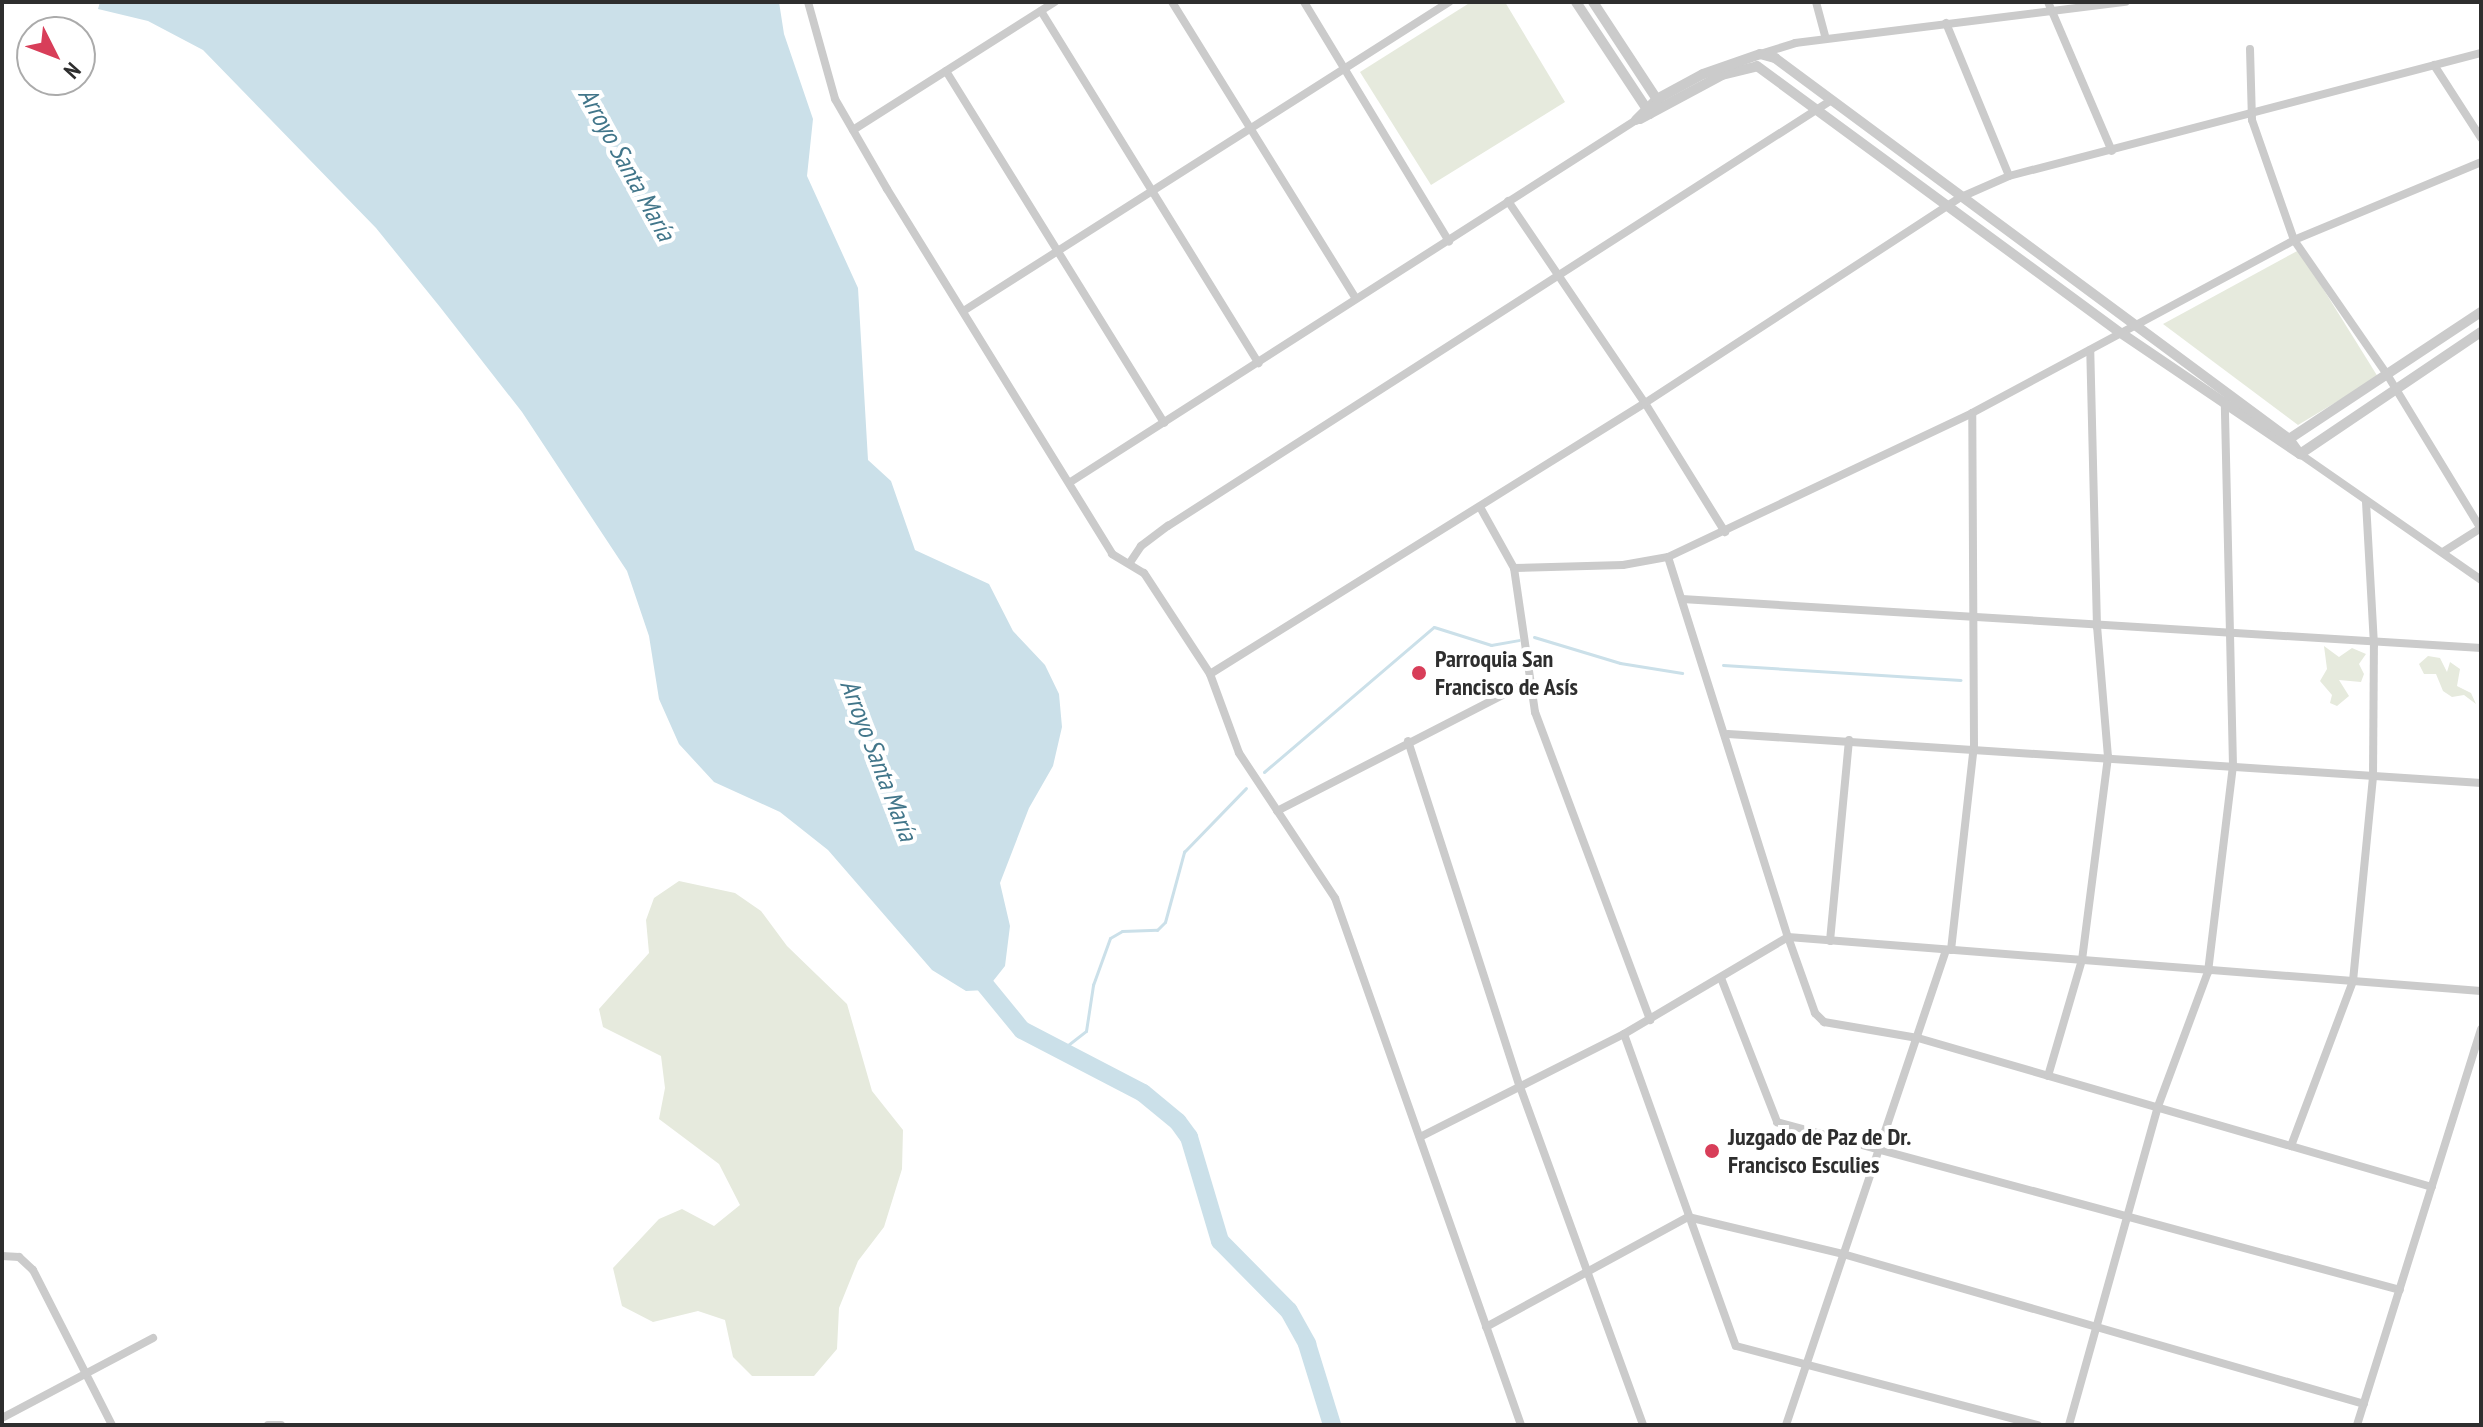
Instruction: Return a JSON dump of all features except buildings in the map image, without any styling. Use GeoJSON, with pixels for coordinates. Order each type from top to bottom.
{"type":"FeatureCollection","features":[{"type":"Feature","properties":{"kind":"street"},"geometry":{"type":"LineString","coordinates":[[808,2],[835,99],[853,130],[1072,481],[1112,554],[1131,561],[1210,674],[1230,737],[1335,898],[1521,1425]]}},
{"type":"Feature","properties":{"kind":"street"},"geometry":{"type":"LineString","coordinates":[[853,130],[1055,2]]}},
{"type":"Feature","properties":{"kind":"street"},"geometry":{"type":"LineString","coordinates":[[1172,2],[1356,299]]}},
{"type":"Feature","properties":{"kind":"street"},"geometry":{"type":"LineString","coordinates":[[1304,2],[1449,241]]}},
{"type":"Feature","properties":{"kind":"street"},"geometry":{"type":"LineString","coordinates":[[965,310],[1345,73],[1435,6],[1449,2]]}},
{"type":"Feature","properties":{"kind":"street"},"geometry":{"type":"LineString","coordinates":[[1576,2],[1648,112]]}},
{"type":"Feature","properties":{"kind":"street"},"geometry":{"type":"LineString","coordinates":[[1593,2],[1660,104]]}},
{"type":"Feature","properties":{"kind":"street"},"geometry":{"type":"LineString","coordinates":[[1816,2],[1826,39]]}},
{"type":"Feature","properties":{"kind":"street"},"geometry":{"type":"LineString","coordinates":[[2048,2],[2056,14],[2112,151]]}},
{"type":"Feature","properties":{"kind":"street"},"geometry":{"type":"LineString","coordinates":[[1072,481],[1449,241],[1703,74],[1760,54],[1826,39],[1946,23],[2056,14],[2125,2]]}},
{"type":"Feature","properties":{"kind":"street"},"geometry":{"type":"LineString","coordinates":[[1041,11],[1258,363]]}},
{"type":"Feature","properties":{"kind":"street"},"geometry":{"type":"LineString","coordinates":[[1946,23],[2009,176]]}},
{"type":"Feature","properties":{"kind":"street"},"geometry":{"type":"LineString","coordinates":[[2250,49],[2253,110],[2294,240],[2388,376],[2481,528],[2443,552]]}},
{"type":"Feature","properties":{"kind":"street"},"geometry":{"type":"LineString","coordinates":[[1210,674],[1645,403],[1959,198],[2009,176],[2481,53]]}},
{"type":"Feature","properties":{"kind":"street"},"geometry":{"type":"LineString","coordinates":[[1760,54],[1775,58],[1959,198],[2226,392],[2289,439],[2300,454]]}},
{"type":"Feature","properties":{"kind":"street"},"geometry":{"type":"LineString","coordinates":[[2434,65],[2481,138]]}},
{"type":"Feature","properties":{"kind":"street"},"geometry":{"type":"LineString","coordinates":[[1660,104],[1744,66],[1769,73],[2121,333],[2278,444],[2300,454],[2481,580]]}},
{"type":"Feature","properties":{"kind":"street"},"geometry":{"type":"LineString","coordinates":[[946,71],[1164,423]]}},
{"type":"Feature","properties":{"kind":"street"},"geometry":{"type":"LineString","coordinates":[[1131,561],[1141,546],[1168,526],[1830,101]]}},
{"type":"Feature","properties":{"kind":"street"},"geometry":{"type":"LineString","coordinates":[[1514,568],[1623,565],[1668,557],[1972,413],[2294,240],[2481,162]]}},
{"type":"Feature","properties":{"kind":"street"},"geometry":{"type":"LineString","coordinates":[[1508,201],[1557,278],[1645,403],[1725,532]]}},
{"type":"Feature","properties":{"kind":"street"},"geometry":{"type":"LineString","coordinates":[[2278,444],[2388,376],[2481,312]]}},
{"type":"Feature","properties":{"kind":"street"},"geometry":{"type":"LineString","coordinates":[[2300,454],[2481,332]]}},
{"type":"Feature","properties":{"kind":"street"},"geometry":{"type":"LineString","coordinates":[[2048,1076],[2082,960],[2108,757],[2097,627],[2090,350]]}},
{"type":"Feature","properties":{"kind":"street"},"geometry":{"type":"LineString","coordinates":[[2069,1425],[2157,1109],[2208,972],[2233,766],[2226,392]]}},
{"type":"Feature","properties":{"kind":"street"},"geometry":{"type":"LineString","coordinates":[[1786,1425],[1875,1149],[1949,950],[1974,746],[1972,413]]}},
{"type":"Feature","properties":{"kind":"street"},"geometry":{"type":"LineString","coordinates":[[2291,1146],[2353,981],[2373,777],[2374,645],[2366,502]]}},
{"type":"Feature","properties":{"kind":"street"},"geometry":{"type":"LineString","coordinates":[[1480,507],[1514,568],[1535,712],[1650,1020]]}},
{"type":"Feature","properties":{"kind":"street"},"geometry":{"type":"LineString","coordinates":[[1668,557],[1728,734],[1788,937],[1815,1013],[1824,1022],[1918,1038],[2432,1187]]}},
{"type":"Feature","properties":{"kind":"street"},"geometry":{"type":"LineString","coordinates":[[1682,599],[1971,621],[2374,645],[2481,648]]}},
{"type":"Feature","properties":{"kind":"street"},"geometry":{"type":"LineString","coordinates":[[1277,811],[1530,681]]}},
{"type":"Feature","properties":{"kind":"street"},"geometry":{"type":"LineString","coordinates":[[1728,734],[1974,746],[2481,783]]}},
{"type":"Feature","properties":{"kind":"street"},"geometry":{"type":"LineString","coordinates":[[1830,941],[1849,740]]}},
{"type":"Feature","properties":{"kind":"street"},"geometry":{"type":"LineString","coordinates":[[1408,741],[1519,1084],[1643,1425]]}},
{"type":"Feature","properties":{"kind":"street"},"geometry":{"type":"LineString","coordinates":[[1420,1137],[1650,1020],[1788,937],[2481,991]]}},
{"type":"Feature","properties":{"kind":"street"},"geometry":{"type":"LineString","coordinates":[[1721,978],[1777,1122],[2400,1290]]}},
{"type":"Feature","properties":{"kind":"street"},"geometry":{"type":"LineString","coordinates":[[2357,1425],[2481,1029]]}},
{"type":"Feature","properties":{"kind":"street"},"geometry":{"type":"LineString","coordinates":[[1624,1034],[1731,1340],[1804,1363],[2038,1425]]}},
{"type":"Feature","properties":{"kind":"street"},"geometry":{"type":"LineString","coordinates":[[1486,1327],[1588,1275],[1688,1217],[1843,1254],[2364,1404]]}},
{"type":"Feature","properties":{"kind":"street"},"geometry":{"type":"LineString","coordinates":[[2,1256],[19,1257],[33,1270],[89,1374],[112,1425]]}},
{"type":"Feature","properties":{"kind":"street"},"geometry":{"type":"LineString","coordinates":[[2,1418],[153,1338]]}},
{"type":"Feature","properties":{"kind":"street"},"geometry":{"type":"LineString","coordinates":[[268,1425],[281,1425]]}},
{"type":"Feature","properties":{"kind":"shaded area"},"geometry":{"type":"Polygon","coordinates":[[[1471,2],[1505,2],[1565,102],[1431,185],[1360,72],[1471,2]]]}},
{"type":"Feature","properties":{"kind":"shaded area"},"geometry":{"type":"Polygon","coordinates":[[[2299,250],[2378,377],[2298,425],[2163,324],[2299,250]]]}},
{"type":"Feature","properties":{"kind":"shaded area"},"geometry":{"type":"Polygon","coordinates":[[[2324,646],[2339,657],[2352,648],[2366,654],[2359,664],[2364,674],[2361,682],[2339,680],[2349,696],[2337,706],[2330,703],[2332,695],[2320,681],[2327,669],[2324,646]]]}},
{"type":"Feature","properties":{"kind":"shaded area"},"geometry":{"type":"Polygon","coordinates":[[[2428,656],[2440,658],[2447,672],[2450,662],[2460,669],[2457,686],[2471,693],[2476,704],[2464,695],[2452,697],[2443,691],[2436,674],[2424,674],[2419,664],[2428,656]]]}},
{"type":"Feature","properties":{"kind":"shaded area"},"geometry":{"type":"Polygon","coordinates":[[[679,881],[735,893],[761,911],[787,946],[847,1004],[872,1091],[903,1130],[902,1169],[884,1227],[858,1261],[839,1308],[837,1349],[814,1376],[752,1376],[733,1357],[725,1320],[698,1311],[653,1322],[622,1306],[613,1268],[659,1219],[682,1209],[714,1226],[740,1205],[719,1164],[659,1119],[665,1088],[661,1056],[603,1027],[599,1009],[649,953],[646,920],[654,898],[679,881]]]}},
{"type":"Feature","properties":{"kind":"water"},"geometry":{"type":"Polygon","coordinates":[[[100,2],[779,2],[784,34],[813,119],[807,176],[858,288],[868,460],[891,481],[915,550],[989,584],[1013,631],[1045,665],[1059,694],[1062,727],[1053,766],[1029,808],[1000,883],[1010,926],[1005,966],[986,990],[966,991],[932,970],[828,850],[780,812],[714,782],[679,744],[659,699],[649,636],[627,571],[522,412],[376,228],[203,50],[148,21],[98,9],[100,2]]]}},
{"type":"Feature","properties":{"kind":"waterway"},"geometry":{"type":"LineString","coordinates":[[1264,772],[1434,627],[1491,645],[1519,640]]}},
{"type":"Feature","properties":{"kind":"waterway"},"geometry":{"type":"LineString","coordinates":[[1534,637],[1620,663],[1682,673]]}},
{"type":"Feature","properties":{"kind":"waterway"},"geometry":{"type":"LineString","coordinates":[[1723,665],[1961,680]]}},
{"type":"Feature","properties":{"kind":"waterway"},"geometry":{"type":"LineString","coordinates":[[1059,1052],[1086,1031],[1093,985],[1110,938],[1122,931],[1157,930],[1165,922],[1184,852],[1246,788]]}},
{"type":"Feature","properties":{"kind":"waterway","name":"Arroyo Santa María"},"geometry":{"type":"LineString","coordinates":[[972,969],[1022,1030],[1143,1093],[1178,1122],[1189,1137],[1220,1241],[1289,1311],[1307,1344],[1332,1425]]}},
{"type":"Feature","properties":{"kind":"place","name":"Parroquia San Francisco de Asís"},"geometry":{"type":"Point","coordinates":[1419,673]}},
{"type":"Feature","properties":{"kind":"place","name":"Juzgado de Paz de Dr. Francisco Esculies"},"geometry":{"type":"Point","coordinates":[1712,1151]}}]}
